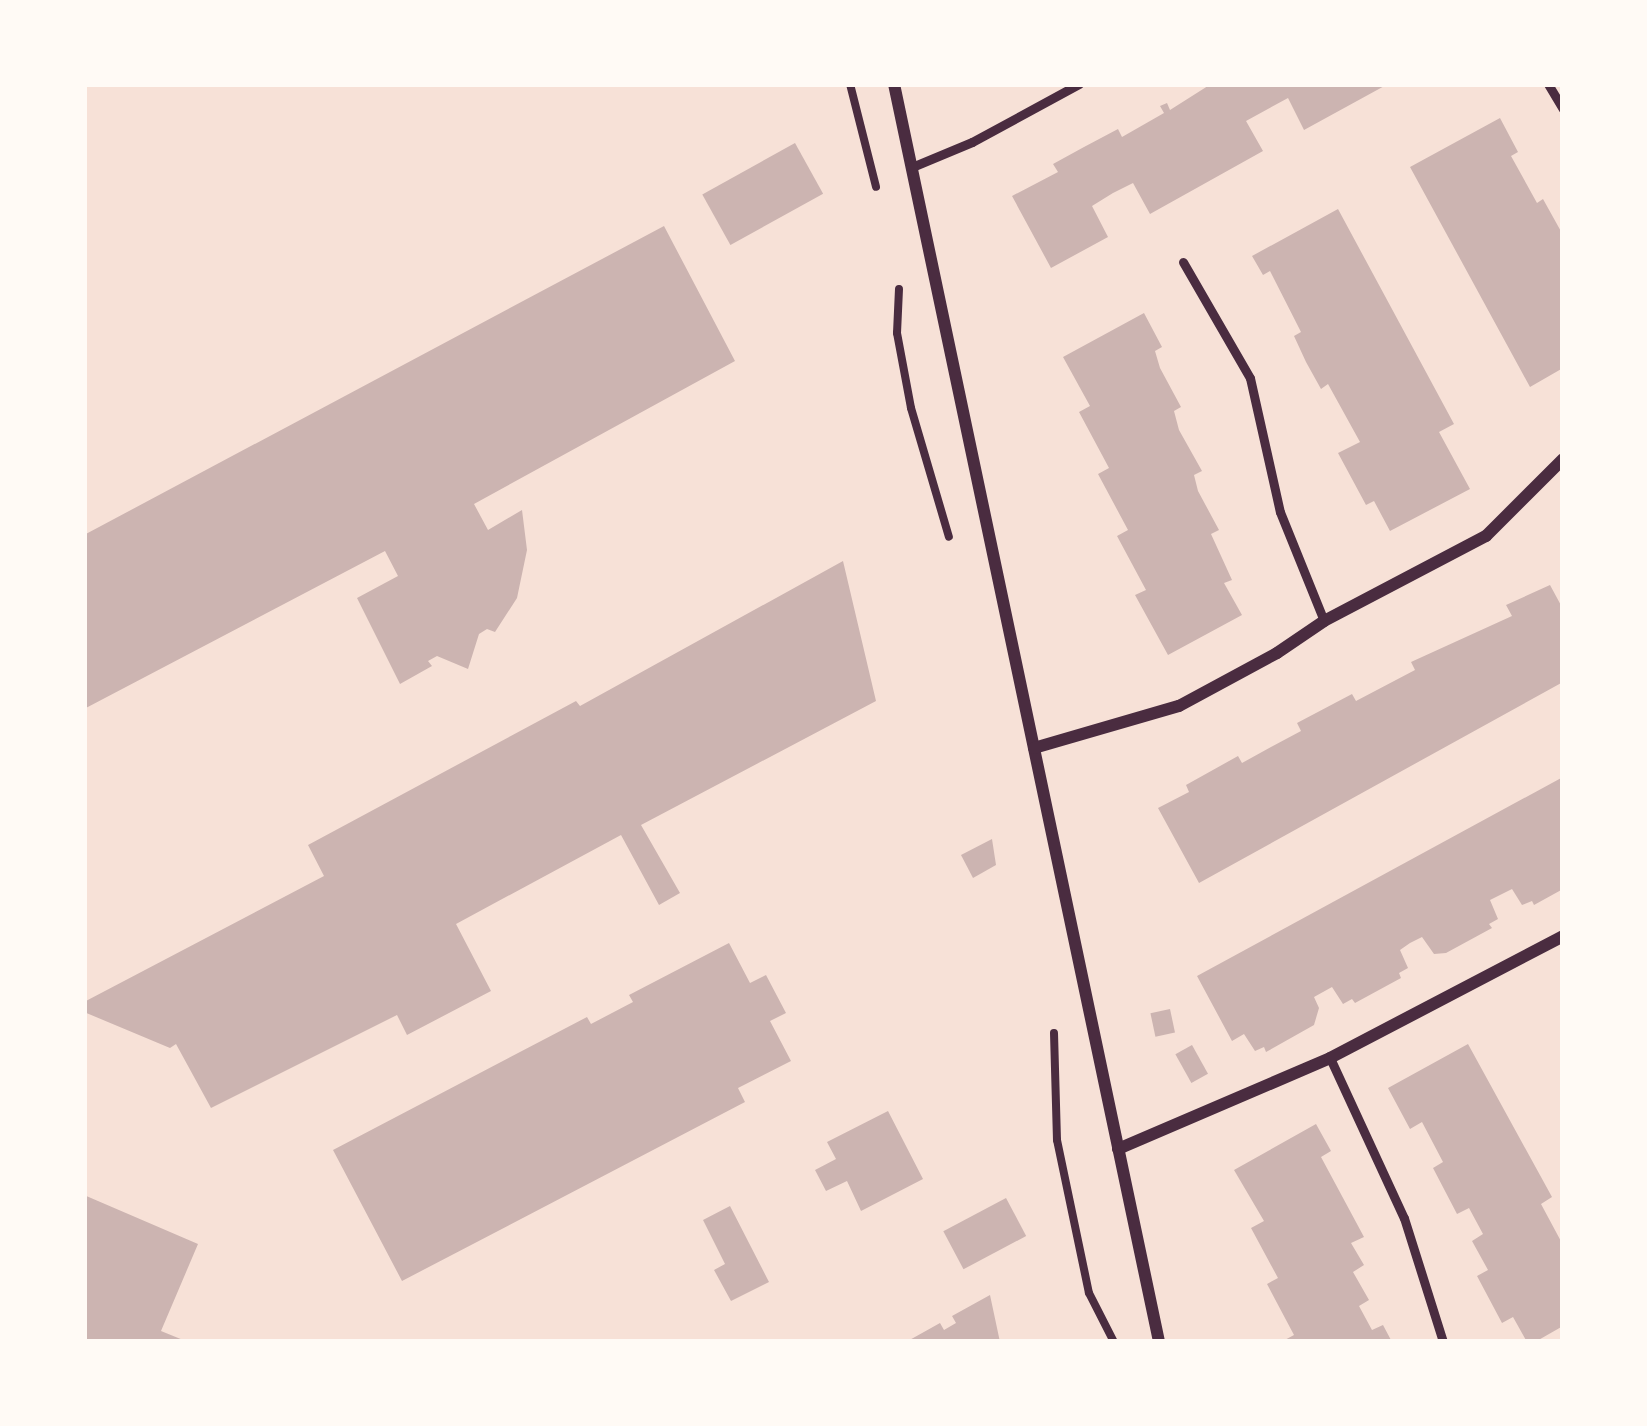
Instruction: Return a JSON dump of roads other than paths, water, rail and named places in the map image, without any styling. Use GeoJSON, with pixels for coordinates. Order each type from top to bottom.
{"type":"FeatureCollection","features":[{"type":"Feature","properties":{"kind":"street"},"geometry":{"type":"LineString","coordinates":[[894,84],[1160,1342]]}},
{"type":"Feature","properties":{"kind":"street"},"geometry":{"type":"LineString","coordinates":[[1034,748],[1179,706],[1277,653],[1324,621],[1486,536],[1563,459]]}},
{"type":"Feature","properties":{"kind":"street"},"geometry":{"type":"LineString","coordinates":[[1118,1149],[1330,1058],[1563,935]]}},
{"type":"Feature","properties":{"kind":"lane"},"geometry":{"type":"LineString","coordinates":[[912,167],[972,142],[1078,84]]}},
{"type":"Feature","properties":{"kind":"lane"},"geometry":{"type":"LineString","coordinates":[[1547,84],[1563,110]]}},
{"type":"Feature","properties":{"kind":"lane"},"geometry":{"type":"LineString","coordinates":[[1183,262],[1250,378],[1280,512],[1324,621]]}},
{"type":"Feature","properties":{"kind":"lane"},"geometry":{"type":"LineString","coordinates":[[1330,1058],[1404,1218],[1443,1342]]}}]}
